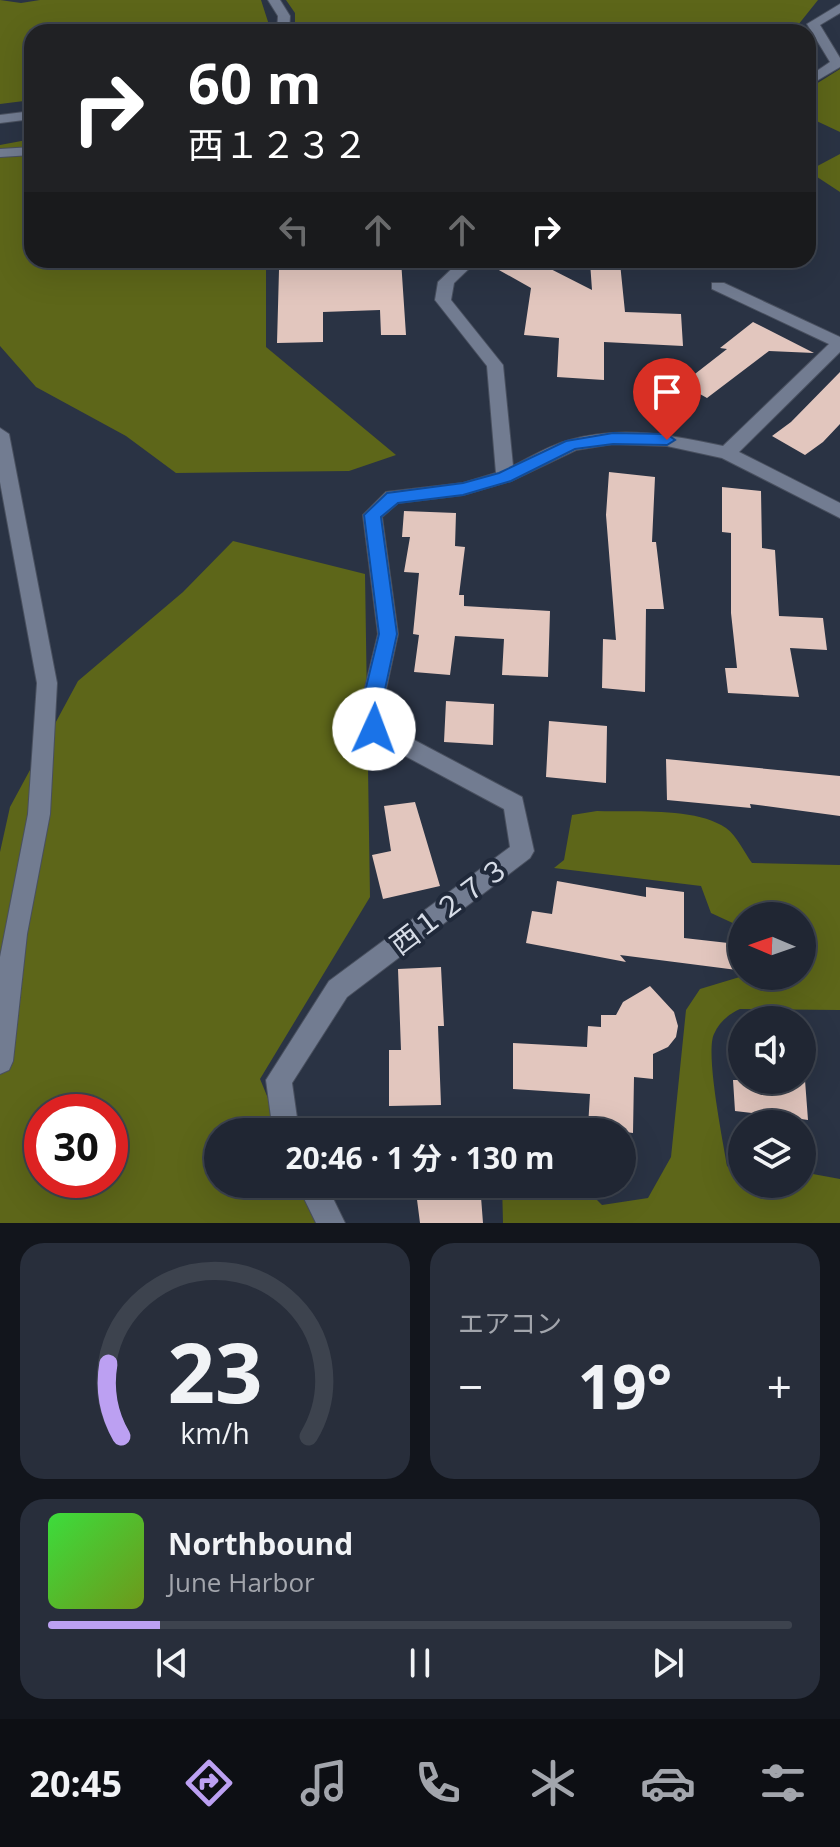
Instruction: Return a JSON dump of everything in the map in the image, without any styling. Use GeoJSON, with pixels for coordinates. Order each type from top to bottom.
{"type":"FeatureCollection","features":[{"type":"Feature","properties":{"kind":"street"},"geometry":{"type":"LineString","coordinates":[[274,0],[284,16],[284,24]]}},
{"type":"Feature","properties":{"kind":"street"},"geometry":{"type":"LineString","coordinates":[[813,24],[840,8]]}},
{"type":"Feature","properties":{"kind":"street"},"geometry":{"type":"LineString","coordinates":[[816,29],[837,63],[816,78]]}},
{"type":"Feature","properties":{"kind":"street"},"geometry":{"type":"LineString","coordinates":[[0,119],[24,116]]}},
{"type":"Feature","properties":{"kind":"street"},"geometry":{"type":"LineString","coordinates":[[0,153],[24,152]]}},
{"type":"Feature","properties":{"kind":"street"},"geometry":{"type":"LineString","coordinates":[[461,268],[446,282],[443,300],[495,365],[505,477],[572,445],[613,438],[667,440],[727,453],[840,511]]}},
{"type":"Feature","properties":{"kind":"street"},"geometry":{"type":"LineString","coordinates":[[718,286],[840,343],[727,453]]}},
{"type":"Feature","properties":{"kind":"street"},"geometry":{"type":"LineString","coordinates":[[0,434],[47,683],[39,814],[15,934],[0,1061]]}},
{"type":"Feature","properties":{"kind":"street","name":"西１２７３"},"geometry":{"type":"LineString","coordinates":[[284,1118],[279,1080],[338,989],[522,851],[514,804],[374,729],[371,708],[388,634],[372,515],[393,497],[463,489],[505,477]]}},
{"type":"Feature","properties":{"kind":"street"},"geometry":{"type":"LineString","coordinates":[[318,1198],[331,1223]]}},
{"type":"Feature","properties":{"kind":"green space"},"geometry":{"type":"Polygon","coordinates":[[[0,0],[21,3],[40,0],[261,0],[269,24],[24,24],[24,101],[0,104],[0,0]]]}},
{"type":"Feature","properties":{"kind":"green space"},"geometry":{"type":"Polygon","coordinates":[[[286,0],[818,0],[799,24],[295,24],[295,13],[286,0]]]}},
{"type":"Feature","properties":{"kind":"green space"},"geometry":{"type":"Polygon","coordinates":[[[840,69],[840,132],[816,121],[816,84],[840,69]]]}},
{"type":"Feature","properties":{"kind":"green space"},"geometry":{"type":"Polygon","coordinates":[[[24,140],[24,268],[266,268],[266,347],[396,455],[349,471],[176,473],[126,436],[36,387],[0,346],[0,145],[24,140]]]}},
{"type":"Feature","properties":{"kind":"green space"},"geometry":{"type":"Polygon","coordinates":[[[840,154],[840,192],[816,176],[816,167],[840,154]]]}},
{"type":"Feature","properties":{"kind":"green space"},"geometry":{"type":"Polygon","coordinates":[[[233,541],[365,574],[370,897],[260,1079],[276,1118],[204,1118],[204,1198],[309,1198],[320,1223],[0,1223],[0,852],[10,807],[78,681],[183,592],[233,541]]]}},
{"type":"Feature","properties":{"kind":"green space"},"geometry":{"type":"Polygon","coordinates":[[[597,811],[664,812],[699,817],[714,821],[730,831],[752,863],[840,865],[840,1010],[816,1010],[816,1006],[728,1006],[728,1016],[714,1034],[712,1059],[728,1167],[728,1198],[816,1198],[816,1175],[840,1179],[840,1223],[503,1223],[502,1198],[595,1198],[602,1205],[648,1198],[671,1157],[686,1010],[700,989],[728,981],[728,990],[816,990],[816,902],[728,902],[728,921],[711,913],[701,886],[554,868],[564,860],[572,815],[597,811]]]}},
{"type":"Feature","properties":{"kind":"building"},"geometry":{"type":"Polygon","coordinates":[[[402,268],[406,335],[381,335],[380,310],[323,312],[323,342],[277,343],[279,270],[402,268]]]}},
{"type":"Feature","properties":{"kind":"building"},"geometry":{"type":"Polygon","coordinates":[[[495,268],[549,268],[592,290],[590,268],[621,268],[625,312],[681,314],[683,346],[604,342],[604,380],[557,377],[559,338],[524,335],[531,288],[495,268]]]}},
{"type":"Feature","properties":{"kind":"building"},"geometry":{"type":"Polygon","coordinates":[[[753,322],[814,353],[769,351],[707,398],[682,384],[727,349],[720,348],[753,322]]]}},
{"type":"Feature","properties":{"kind":"building"},"geometry":{"type":"Polygon","coordinates":[[[840,372],[840,424],[823,442],[805,455],[772,436],[791,422],[840,372]]]}},
{"type":"Feature","properties":{"kind":"building"},"geometry":{"type":"Polygon","coordinates":[[[609,472],[655,477],[652,542],[656,542],[664,609],[646,609],[645,692],[602,688],[603,639],[616,640],[606,515],[609,472]]]}},
{"type":"Feature","properties":{"kind":"building"},"geometry":{"type":"Polygon","coordinates":[[[722,487],[761,491],[762,548],[775,550],[779,616],[823,618],[827,650],[790,648],[799,697],[728,693],[725,668],[737,668],[731,613],[731,533],[722,532],[722,487]]]}},
{"type":"Feature","properties":{"kind":"building"},"geometry":{"type":"Polygon","coordinates":[[[404,511],[456,513],[455,546],[465,547],[459,595],[464,595],[464,606],[550,611],[548,677],[502,675],[504,639],[455,636],[450,675],[414,672],[419,635],[413,634],[419,573],[404,572],[410,537],[402,537],[404,511]]]}},
{"type":"Feature","properties":{"kind":"building"},"geometry":{"type":"Polygon","coordinates":[[[446,701],[494,704],[493,745],[444,742],[446,701]]]}},
{"type":"Feature","properties":{"kind":"building"},"geometry":{"type":"Polygon","coordinates":[[[549,721],[607,726],[606,783],[546,777],[549,721]]]}},
{"type":"Feature","properties":{"kind":"building"},"geometry":{"type":"Polygon","coordinates":[[[666,759],[840,776],[840,816],[750,804],[751,808],[667,800],[666,759]]]}},
{"type":"Feature","properties":{"kind":"building"},"geometry":{"type":"Polygon","coordinates":[[[415,802],[440,886],[383,899],[372,855],[391,851],[384,806],[415,802]]]}},
{"type":"Feature","properties":{"kind":"building"},"geometry":{"type":"Polygon","coordinates":[[[557,881],[646,897],[646,887],[684,892],[684,938],[728,943],[728,969],[620,955],[626,962],[526,943],[532,911],[552,914],[557,881]]]}},
{"type":"Feature","properties":{"kind":"building"},"geometry":{"type":"Polygon","coordinates":[[[441,967],[444,1026],[438,1026],[441,1105],[389,1106],[389,1050],[401,1050],[398,969],[441,967]]]}},
{"type":"Feature","properties":{"kind":"building"},"geometry":{"type":"Polygon","coordinates":[[[650,986],[674,1012],[678,1026],[676,1037],[668,1047],[653,1054],[653,1079],[634,1077],[633,1118],[589,1118],[590,1094],[513,1089],[513,1043],[587,1047],[588,1026],[601,1027],[601,1015],[616,1015],[623,1002],[650,986]]]}},
{"type":"Feature","properties":{"kind":"building"},"geometry":{"type":"Polygon","coordinates":[[[734,1094],[806,1094],[807,1110],[735,1110],[734,1094]]]}},
{"type":"Feature","properties":{"kind":"building"},"geometry":{"type":"Polygon","coordinates":[[[417,1198],[481,1198],[483,1223],[420,1223],[417,1198]]]}},
{"type":"Feature","properties":{"kind":"route"},"geometry":{"type":"LineString","coordinates":[[374,729],[371,708],[388,634],[372,515],[393,497],[463,489],[505,477],[572,445],[613,438],[667,440]]}}]}
